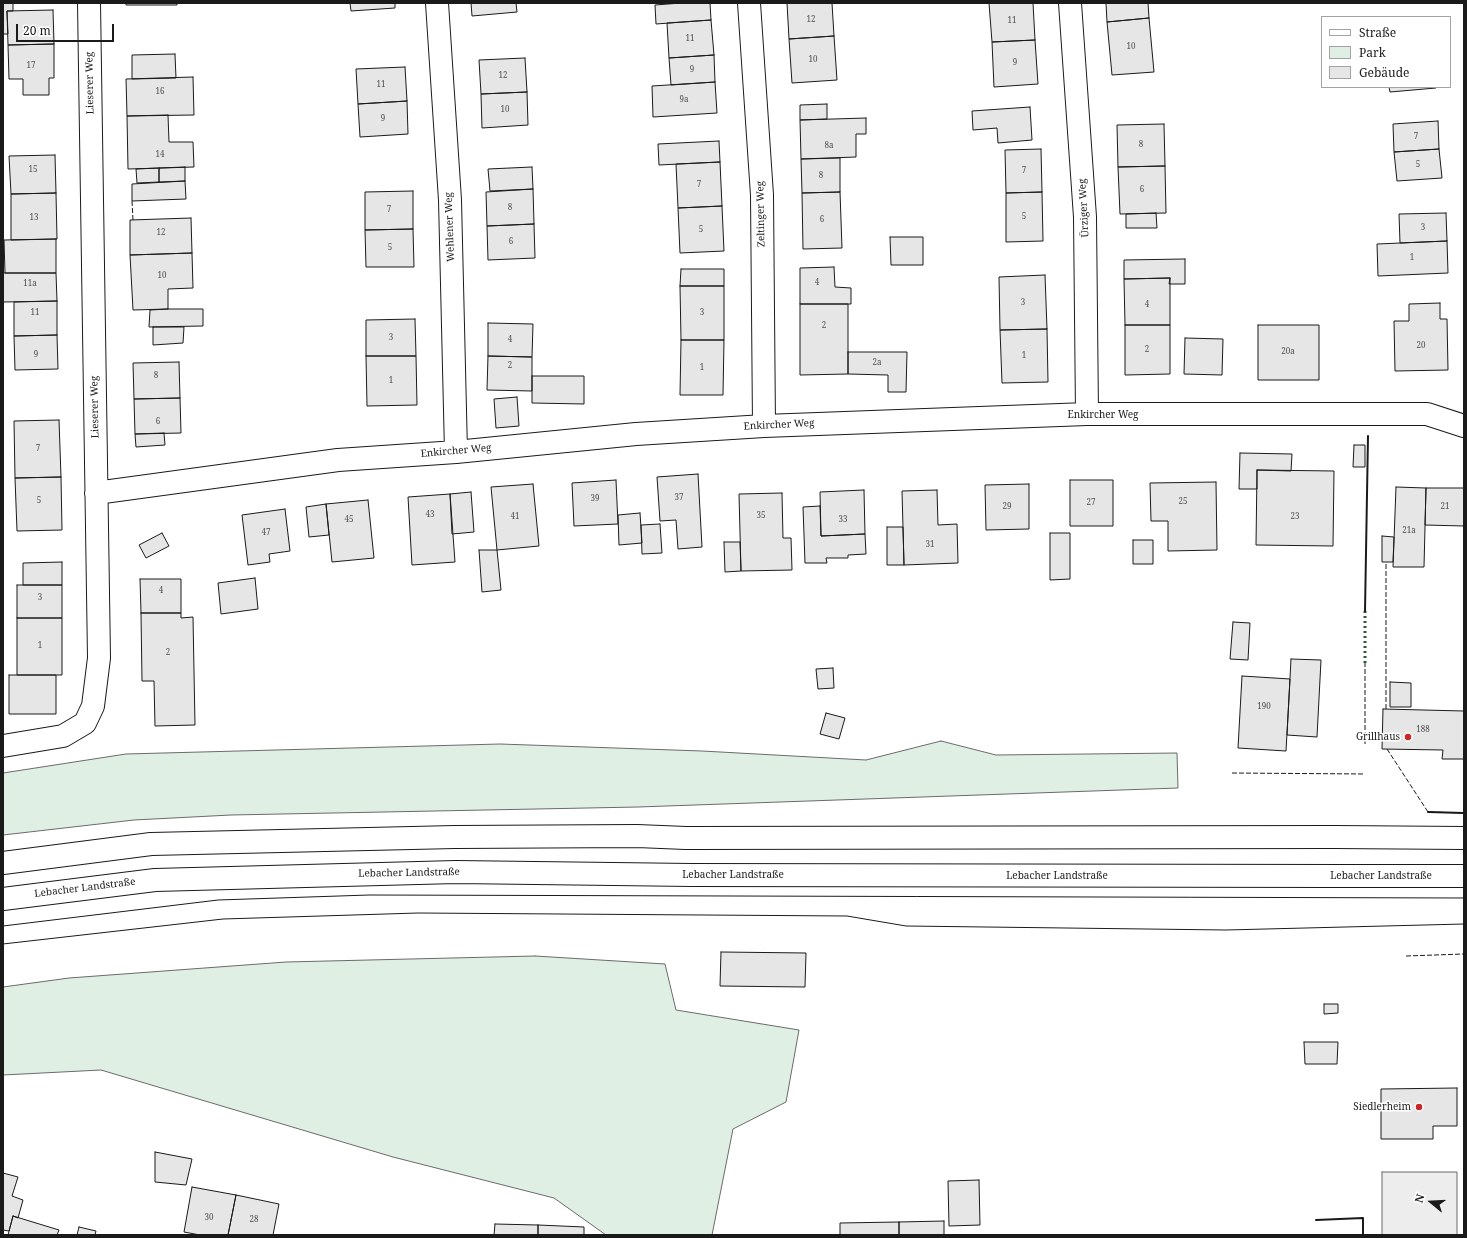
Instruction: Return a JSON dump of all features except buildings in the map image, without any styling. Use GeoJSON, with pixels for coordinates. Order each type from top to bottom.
{"type":"FeatureCollection","features":[{"type":"Feature","properties":{"kind":"main road","name":"Lieserer Weg"},"geometry":{"type":"LineString","coordinates":[[3,746],[63,736],[85,723],[94,706],[99,658],[89,3]]}},
{"type":"Feature","properties":{"kind":"main road","name":"Wehlener Weg"},"geometry":{"type":"LineString","coordinates":[[437,3],[450,200],[456,452]]}},
{"type":"Feature","properties":{"kind":"main road","name":"Zeltinger Weg"},"geometry":{"type":"LineString","coordinates":[[748,3],[762,194],[764,426]]}},
{"type":"Feature","properties":{"kind":"main road","name":"Ürziger Weg"},"geometry":{"type":"LineString","coordinates":[[1070,3],[1085,217],[1087,414]]}},
{"type":"Feature","properties":{"kind":"main road","name":"Enkircher Weg"},"geometry":{"type":"LineString","coordinates":[[96,493],[338,460],[456,452],[636,434],[764,426],[1087,414],[1427,414],[1464,426]]}},
{"type":"Feature","properties":{"kind":"main road"},"geometry":{"type":"LineString","coordinates":[[3,863],[151,844],[455,837],[1464,838]]}},
{"type":"Feature","properties":{"kind":"main road","name":"Lebacher Landstraße"},"geometry":{"type":"LineString","coordinates":[[3,899],[155,880],[456,872],[692,875],[1464,876]]}},
{"type":"Feature","properties":{"kind":"green space"},"geometry":{"type":"Polygon","coordinates":[[[941,741],[996,755],[1177,753],[1178,788],[638,807],[231,815],[134,820],[3,835],[3,773],[126,754],[500,744],[702,751],[866,760],[941,741]]]}},
{"type":"Feature","properties":{"kind":"green space"},"geometry":{"type":"Polygon","coordinates":[[[535,956],[665,964],[676,1010],[799,1030],[786,1102],[733,1129],[712,1235],[606,1235],[554,1198],[393,1157],[101,1070],[3,1075],[3,987],[69,978],[286,962],[535,956]]]}},
{"type":"Feature","properties":{"kind":"shaded area"},"geometry":{"type":"Polygon","coordinates":[[[1382,1172],[1457,1172],[1457,1235],[1382,1235],[1382,1172]]]}},
{"type":"Feature","properties":{"kind":"tram line"},"geometry":{"type":"LineString","coordinates":[[3,926],[218,900],[369,895],[1464,898]]}},
{"type":"Feature","properties":{"kind":"tram line"},"geometry":{"type":"LineString","coordinates":[[3,944],[223,919],[418,913],[847,916],[906,926],[1226,930],[1464,924]]}},
{"type":"Feature","properties":{"kind":"hedge"},"geometry":{"type":"LineString","coordinates":[[1365,611],[1365,663]]}},
{"type":"Feature","properties":{"kind":"fence"},"geometry":{"type":"LineString","coordinates":[[132,201],[133,220]]}},
{"type":"Feature","properties":{"kind":"fence"},"geometry":{"type":"LineString","coordinates":[[1386,562],[1386,709]]}},
{"type":"Feature","properties":{"kind":"fence"},"geometry":{"type":"LineString","coordinates":[[1365,663],[1365,744]]}},
{"type":"Feature","properties":{"kind":"fence"},"geometry":{"type":"LineString","coordinates":[[1387,749],[1428,812],[1464,813]]}},
{"type":"Feature","properties":{"kind":"fence"},"geometry":{"type":"LineString","coordinates":[[1232,773],[1365,774]]}},
{"type":"Feature","properties":{"kind":"fence"},"geometry":{"type":"LineString","coordinates":[[1406,956],[1464,954]]}},
{"type":"Feature","properties":{"kind":"wall"},"geometry":{"type":"LineString","coordinates":[[1365,611],[1368,436]]}},
{"type":"Feature","properties":{"kind":"wall"},"geometry":{"type":"LineString","coordinates":[[1428,812],[1464,813]]}},
{"type":"Feature","properties":{"kind":"wall"},"geometry":{"type":"LineString","coordinates":[[1316,1220],[1363,1218],[1363,1235]]}},
{"type":"Feature","properties":{"kind":"place","name":"Grillhaus"},"geometry":{"type":"Point","coordinates":[1408,737]}},
{"type":"Feature","properties":{"kind":"place","name":"Siedlerheim"},"geometry":{"type":"Point","coordinates":[1419,1107]}}]}
